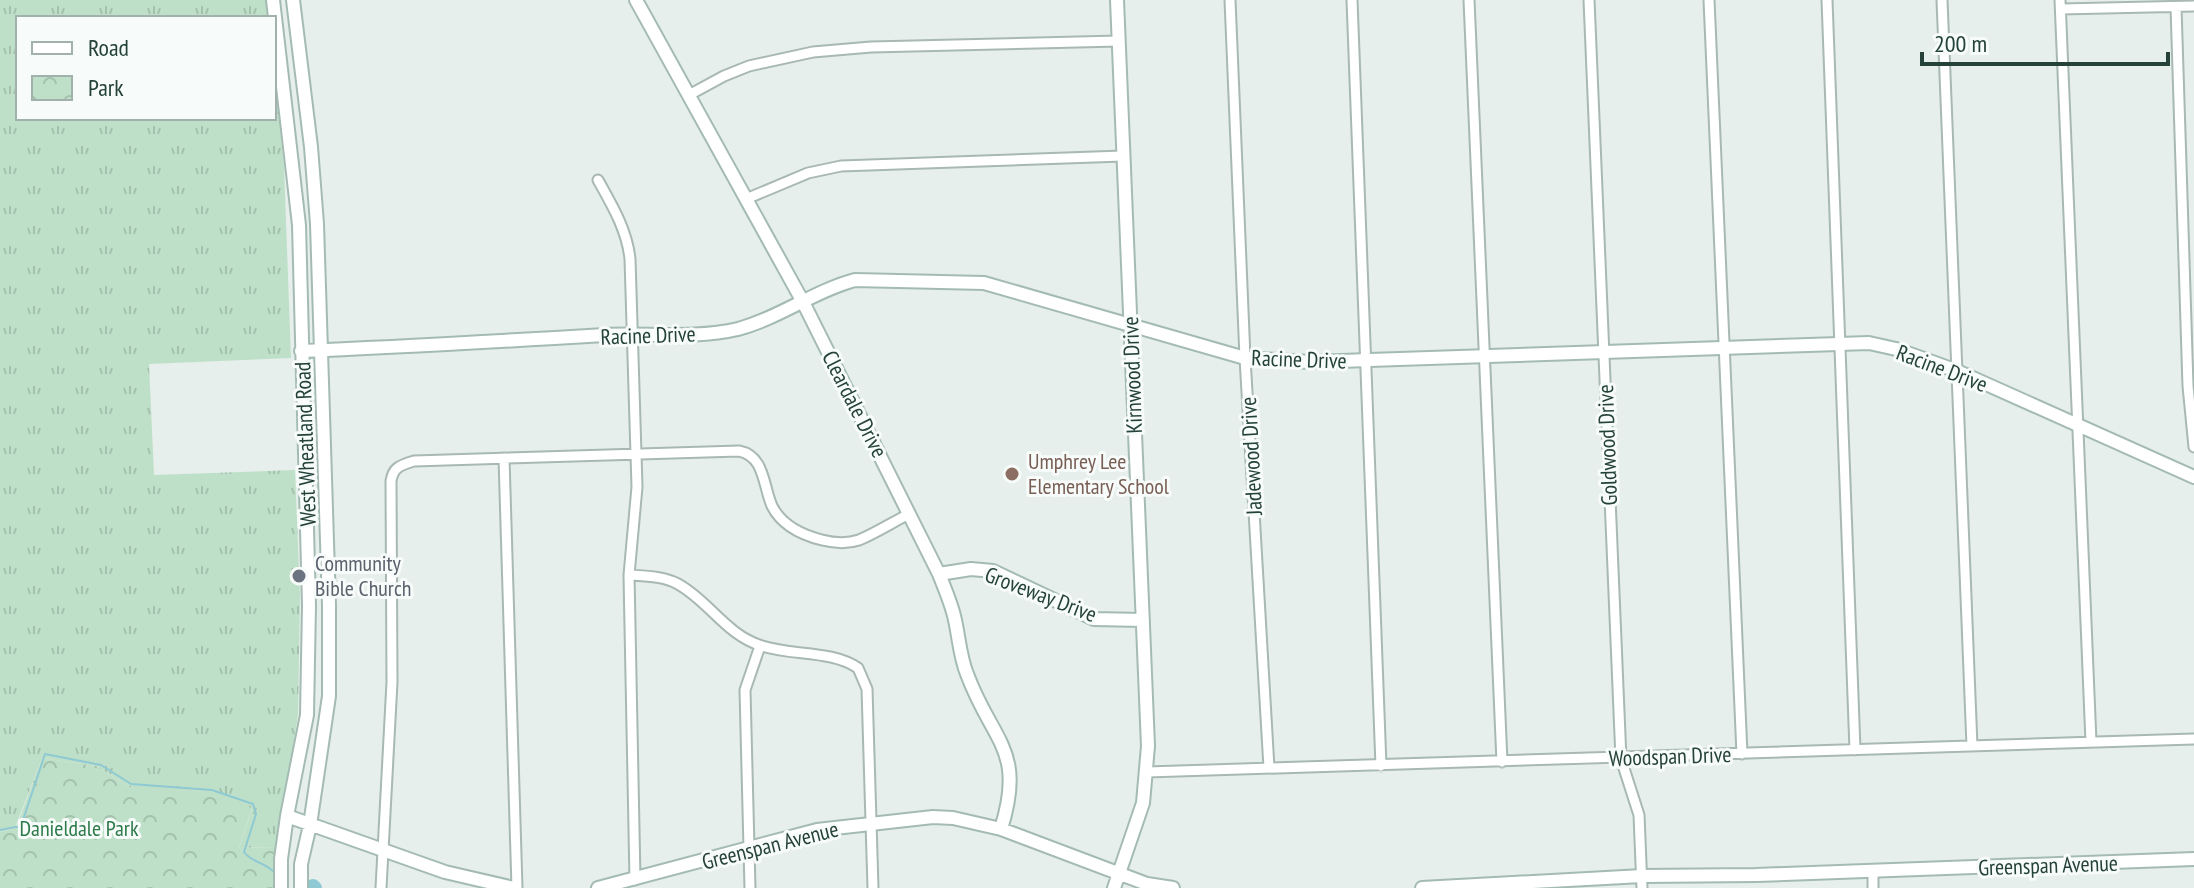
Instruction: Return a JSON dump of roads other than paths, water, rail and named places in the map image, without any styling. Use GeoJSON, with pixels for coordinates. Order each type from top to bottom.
{"type":"FeatureCollection","features":[{"type":"Feature","properties":{"kind":"street","name":"West Wheatland Road"},"geometry":{"type":"LineString","coordinates":[[293,0],[312,151],[317,224],[329,696],[310,825],[301,864],[301,888]]}},
{"type":"Feature","properties":{"kind":"street","name":"Cleardale Drive"},"geometry":{"type":"LineString","coordinates":[[636,0],[803,302],[939,574],[954,615],[967,675],[1007,756],[1011,771],[1010,801],[1001,829]]}},
{"type":"Feature","properties":{"kind":"street","name":"Kirnwood Drive"},"geometry":{"type":"LineString","coordinates":[[1114,888],[1138,820],[1147,772],[1117,0]]}},
{"type":"Feature","properties":{"kind":"street","name":"Jadewood Drive"},"geometry":{"type":"LineString","coordinates":[[1230,0],[1245,358],[1269,768]]}},
{"type":"Feature","properties":{"kind":"street"},"geometry":{"type":"LineString","coordinates":[[1352,0],[1381,766]]}},
{"type":"Feature","properties":{"kind":"street"},"geometry":{"type":"LineString","coordinates":[[1469,0],[1502,762]]}},
{"type":"Feature","properties":{"kind":"street","name":"Goldwood Drive"},"geometry":{"type":"LineString","coordinates":[[1589,0],[1621,759],[1639,815],[1642,882]]}},
{"type":"Feature","properties":{"kind":"street"},"geometry":{"type":"LineString","coordinates":[[1709,0],[1742,754]]}},
{"type":"Feature","properties":{"kind":"street"},"geometry":{"type":"LineString","coordinates":[[1827,0],[1855,750]]}},
{"type":"Feature","properties":{"kind":"street"},"geometry":{"type":"LineString","coordinates":[[1942,0],[1972,746]]}},
{"type":"Feature","properties":{"kind":"street"},"geometry":{"type":"LineString","coordinates":[[2091,742],[2060,5],[2194,6]]}},
{"type":"Feature","properties":{"kind":"street"},"geometry":{"type":"LineString","coordinates":[[2176,7],[2188,386],[2194,447]]}},
{"type":"Feature","properties":{"kind":"street","name":"West Wheatland Road"},"geometry":{"type":"LineString","coordinates":[[276,22],[299,225],[309,605],[307,715],[287,816],[281,859],[281,888]]}},
{"type":"Feature","properties":{"kind":"street"},"geometry":{"type":"LineString","coordinates":[[278,37],[297,36]]}},
{"type":"Feature","properties":{"kind":"street"},"geometry":{"type":"LineString","coordinates":[[689,95],[749,66],[813,52],[871,47],[1119,41]]}},
{"type":"Feature","properties":{"kind":"street"},"geometry":{"type":"LineString","coordinates":[[746,199],[808,173],[841,166],[1123,156]]}},
{"type":"Feature","properties":{"kind":"street"},"geometry":{"type":"LineString","coordinates":[[598,180],[617,214],[629,248],[637,453],[629,575],[635,880]]}},
{"type":"Feature","properties":{"kind":"street"},"geometry":{"type":"LineString","coordinates":[[299,225],[317,224]]}},
{"type":"Feature","properties":{"kind":"street","name":"Racine Drive"},"geometry":{"type":"LineString","coordinates":[[301,351],[632,334],[697,334],[736,329],[767,319],[836,285],[855,280],[984,283],[1245,358],[1302,363],[1869,343],[1896,349],[1957,371],[2194,477]]}},
{"type":"Feature","properties":{"kind":"street"},"geometry":{"type":"LineString","coordinates":[[381,888],[392,682],[391,481],[396,469],[414,461],[728,450],[748,453],[760,468],[772,506],[801,534],[829,541],[859,540],[909,514]]}},
{"type":"Feature","properties":{"kind":"street"},"geometry":{"type":"LineString","coordinates":[[306,454],[325,454]]}},
{"type":"Feature","properties":{"kind":"street"},"geometry":{"type":"LineString","coordinates":[[287,816],[460,877],[516,888],[504,458]]}},
{"type":"Feature","properties":{"kind":"street","name":"Groveway Drive"},"geometry":{"type":"LineString","coordinates":[[939,574],[971,569],[993,571],[1094,619],[1143,620]]}},
{"type":"Feature","properties":{"kind":"street"},"geometry":{"type":"LineString","coordinates":[[629,575],[675,582],[721,622],[760,646],[837,659],[858,668],[867,689],[873,888]]}},
{"type":"Feature","properties":{"kind":"street"},"geometry":{"type":"LineString","coordinates":[[750,888],[745,690],[760,646]]}},
{"type":"Feature","properties":{"kind":"street","name":"Woodspan Drive"},"geometry":{"type":"LineString","coordinates":[[1147,772],[2194,739]]}},
{"type":"Feature","properties":{"kind":"street","name":"Greenspan Avenue"},"geometry":{"type":"LineString","coordinates":[[598,888],[817,830],[933,817],[1001,829],[1147,884],[1173,888]]}},
{"type":"Feature","properties":{"kind":"street","name":"Greenspan Avenue"},"geometry":{"type":"LineString","coordinates":[[1422,888],[1757,882],[1873,871],[2194,859]]}},
{"type":"Feature","properties":{"kind":"street"},"geometry":{"type":"LineString","coordinates":[[1873,871],[1873,888]]}},
{"type":"Feature","properties":{"kind":"waterway"},"geometry":{"type":"LineString","coordinates":[[0,830],[21,826],[45,754],[101,765],[131,784],[212,790],[253,804],[256,814],[244,852],[276,874]]}},
{"type":"Feature","properties":{"kind":"place","name":"Umphrey Lee Elementary School"},"geometry":{"type":"Point","coordinates":[1012,474]}},
{"type":"Feature","properties":{"kind":"place","name":"Community Bible Church"},"geometry":{"type":"Point","coordinates":[299,576]}},
{"type":"Feature","properties":{"kind":"park label","name":"Danieldale Park"},"geometry":{"type":"Point","coordinates":[79,828]}}]}
